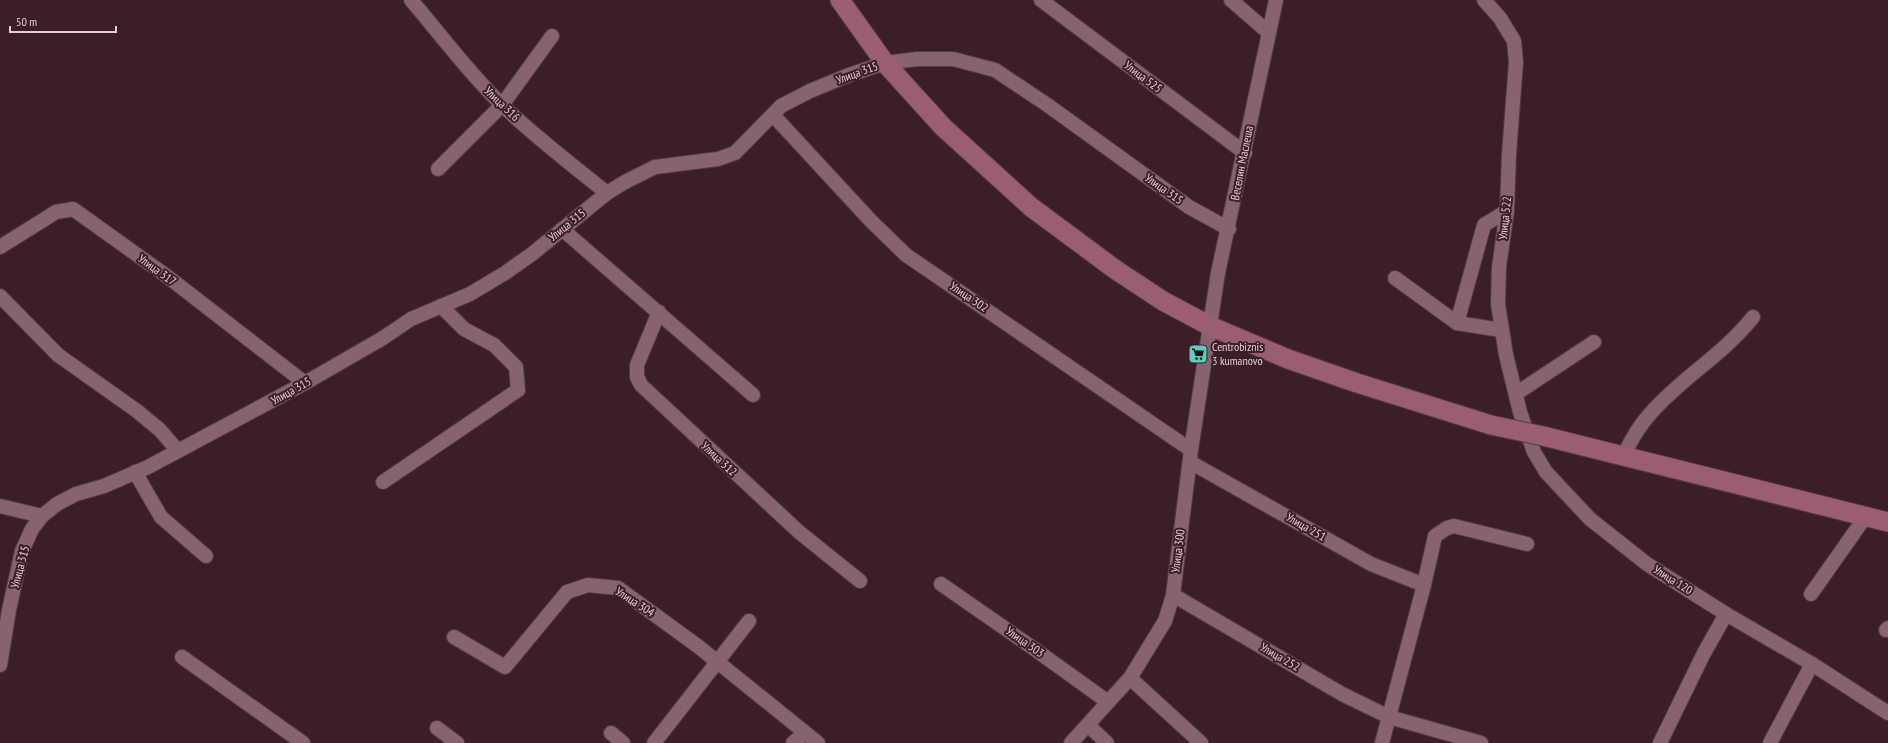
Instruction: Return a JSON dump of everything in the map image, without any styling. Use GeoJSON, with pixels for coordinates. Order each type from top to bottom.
{"type":"FeatureCollection","features":[{"type":"Feature","properties":{"kind":"main road"},"geometry":{"type":"LineString","coordinates":[[840,0],[885,63],[943,127],[1031,207],[1116,270],[1163,301],[1210,326],[1288,359],[1357,383],[1491,425],[1624,455],[1888,522]]}},
{"type":"Feature","properties":{"kind":"street","name":"Улица 316"},"geometry":{"type":"LineString","coordinates":[[411,0],[471,73],[502,105],[545,144],[607,193]]}},
{"type":"Feature","properties":{"kind":"street","name":"Улица 525"},"geometry":{"type":"LineString","coordinates":[[1041,0],[1245,153]]}},
{"type":"Feature","properties":{"kind":"street"},"geometry":{"type":"LineString","coordinates":[[1231,0],[1270,33]]}},
{"type":"Feature","properties":{"kind":"street","name":"Веселин Маслеша"},"geometry":{"type":"LineString","coordinates":[[1210,326],[1218,273],[1245,153],[1251,116],[1276,0]]}},
{"type":"Feature","properties":{"kind":"street","name":"Улица 522"},"geometry":{"type":"LineString","coordinates":[[1484,0],[1500,18],[1514,41],[1516,62],[1508,211],[1499,267],[1498,304],[1501,330],[1517,393]]}},
{"type":"Feature","properties":{"kind":"street"},"geometry":{"type":"LineString","coordinates":[[438,169],[502,105],[552,36]]}},
{"type":"Feature","properties":{"kind":"street","name":"Улица 315"},"geometry":{"type":"LineString","coordinates":[[0,665],[9,610],[22,552],[32,529],[42,516],[57,504],[76,494],[104,486],[178,451],[305,384],[383,338],[411,319],[470,294],[505,273],[532,254],[607,193],[656,167],[718,159],[735,153],[781,106],[810,91],[849,75],[885,63],[917,59],[953,59],[995,70],[1046,104],[1189,207],[1229,228]]}},
{"type":"Feature","properties":{"kind":"street","name":"Улица 302"},"geometry":{"type":"LineString","coordinates":[[772,115],[871,221],[906,255],[1190,456]]}},
{"type":"Feature","properties":{"kind":"street","name":"Улица 317"},"geometry":{"type":"LineString","coordinates":[[0,247],[56,212],[73,209],[168,277],[305,384]]}},
{"type":"Feature","properties":{"kind":"street"},"geometry":{"type":"LineString","coordinates":[[1457,323],[1484,224],[1508,211]]}},
{"type":"Feature","properties":{"kind":"street"},"geometry":{"type":"LineString","coordinates":[[562,229],[753,395]]}},
{"type":"Feature","properties":{"kind":"street"},"geometry":{"type":"LineString","coordinates":[[1395,278],[1457,323],[1501,330]]}},
{"type":"Feature","properties":{"kind":"street"},"geometry":{"type":"LineString","coordinates":[[0,296],[58,354],[160,430],[178,451]]}},
{"type":"Feature","properties":{"kind":"street"},"geometry":{"type":"LineString","coordinates":[[383,482],[518,390],[516,367],[494,345],[464,329],[441,306]]}},
{"type":"Feature","properties":{"kind":"street","name":"Улица 312"},"geometry":{"type":"LineString","coordinates":[[659,312],[637,365],[637,377],[641,385],[799,532],[860,581]]}},
{"type":"Feature","properties":{"kind":"street"},"geometry":{"type":"LineString","coordinates":[[1624,455],[1634,436],[1650,414],[1673,391],[1741,332],[1753,317]]}},
{"type":"Feature","properties":{"kind":"street","name":"Улица 300"},"geometry":{"type":"LineString","coordinates":[[1071,743],[1130,678],[1165,621],[1173,595],[1190,456],[1210,326]]}},
{"type":"Feature","properties":{"kind":"street"},"geometry":{"type":"LineString","coordinates":[[1517,393],[1594,342]]}},
{"type":"Feature","properties":{"kind":"street","name":"Улица 120"},"geometry":{"type":"LineString","coordinates":[[1517,393],[1520,412],[1534,452],[1546,472],[1590,519],[1647,564],[1726,614],[1812,664],[1888,713]]}},
{"type":"Feature","properties":{"kind":"street","name":"Улица 251"},"geometry":{"type":"LineString","coordinates":[[1190,456],[1371,564],[1424,585]]}},
{"type":"Feature","properties":{"kind":"street"},"geometry":{"type":"LineString","coordinates":[[135,472],[161,517],[206,556]]}},
{"type":"Feature","properties":{"kind":"street"},"geometry":{"type":"LineString","coordinates":[[0,506],[42,516]]}},
{"type":"Feature","properties":{"kind":"street"},"geometry":{"type":"LineString","coordinates":[[1811,594],[1866,516]]}},
{"type":"Feature","properties":{"kind":"street"},"geometry":{"type":"LineString","coordinates":[[1382,743],[1424,585],[1435,536],[1447,528],[1454,526],[1527,544]]}},
{"type":"Feature","properties":{"kind":"street","name":"Улица 303"},"geometry":{"type":"LineString","coordinates":[[941,584],[1108,702]]}},
{"type":"Feature","properties":{"kind":"street","name":"Улица 304"},"geometry":{"type":"LineString","coordinates":[[454,637],[505,667],[567,592],[588,585],[618,588],[699,647],[818,743]]}},
{"type":"Feature","properties":{"kind":"street","name":"Улица 252"},"geometry":{"type":"LineString","coordinates":[[1173,595],[1342,694],[1389,717],[1481,743]]}},
{"type":"Feature","properties":{"kind":"street"},"geometry":{"type":"LineString","coordinates":[[1660,743],[1704,653],[1726,614]]}},
{"type":"Feature","properties":{"kind":"street"},"geometry":{"type":"LineString","coordinates":[[654,743],[749,621]]}},
{"type":"Feature","properties":{"kind":"street"},"geometry":{"type":"LineString","coordinates":[[182,657],[303,743]]}},
{"type":"Feature","properties":{"kind":"street"},"geometry":{"type":"LineString","coordinates":[[1770,743],[1812,664]]}},
{"type":"Feature","properties":{"kind":"street"},"geometry":{"type":"LineString","coordinates":[[1130,678],[1201,743]]}},
{"type":"Feature","properties":{"kind":"street"},"geometry":{"type":"LineString","coordinates":[[1088,725],[1107,743]]}},
{"type":"Feature","properties":{"kind":"street"},"geometry":{"type":"LineString","coordinates":[[437,728],[457,743]]}},
{"type":"Feature","properties":{"kind":"street"},"geometry":{"type":"LineString","coordinates":[[793,743],[805,732]]}},
{"type":"Feature","properties":{"kind":"street"},"geometry":{"type":"LineString","coordinates":[[611,734],[623,743]]}},
{"type":"Feature","properties":{"kind":"place","name":"Centrobiznis 3 kumanovo"},"geometry":{"type":"Point","coordinates":[1198,354]}}]}
